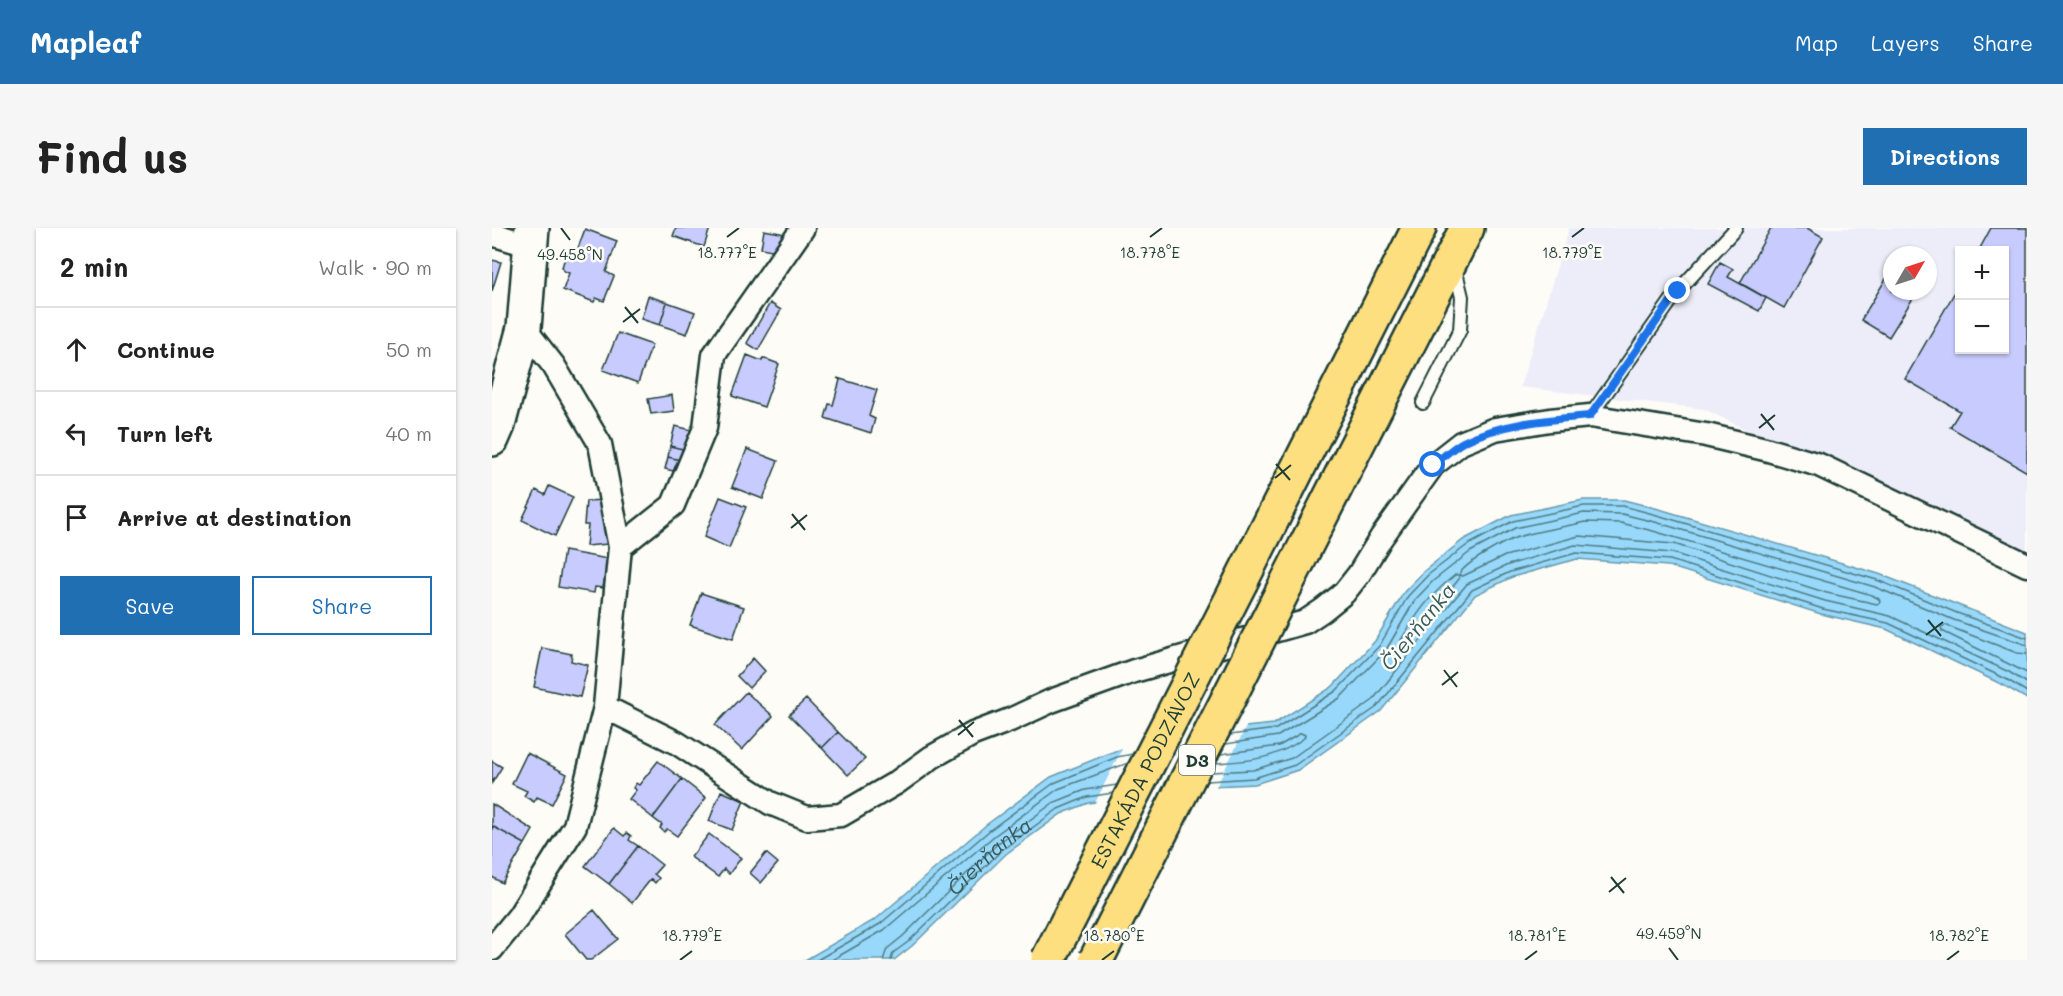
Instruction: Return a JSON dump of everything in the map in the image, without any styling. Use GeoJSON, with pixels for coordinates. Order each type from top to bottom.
{"type":"FeatureCollection","features":[{"type":"Feature","properties":{"kind":"highway","name":"ESTAKÁDA PODZÁVOZ"},"geometry":{"type":"LineString","coordinates":[[1048,960],[1419,228]]}},
{"type":"Feature","properties":{"kind":"highway","name":"D3"},"geometry":{"type":"LineString","coordinates":[[1096,960],[1467,228]]}},
{"type":"Feature","properties":{"kind":"street"},"geometry":{"type":"LineString","coordinates":[[620,547],[674,505],[705,428],[714,356],[804,228]]}},
{"type":"Feature","properties":{"kind":"street"},"geometry":{"type":"LineString","coordinates":[[492,234],[532,237],[524,328],[498,425],[492,439]]}},
{"type":"Feature","properties":{"kind":"street"},"geometry":{"type":"LineString","coordinates":[[492,950],[519,916],[575,826],[605,707],[620,547],[600,444],[554,366],[524,328]]}},
{"type":"Feature","properties":{"kind":"street"},"geometry":{"type":"LineString","coordinates":[[605,707],[677,743],[770,803],[807,818],[841,816],[896,783],[932,757],[973,734],[1051,701],[1134,671],[1305,622],[1344,593],[1433,465],[1461,443],[1495,429],[1590,416],[1706,435],[1819,465],[2027,565]]}},
{"type":"Feature","properties":{"kind":"lane"},"geometry":{"type":"LineString","coordinates":[[1590,416],[1678,291],[1736,228]]}},
{"type":"Feature","properties":{"kind":"lane"},"geometry":{"type":"LineString","coordinates":[[1423,403],[1460,330],[1462,297],[1452,258]]}},
{"type":"Feature","properties":{"kind":"shaded area"},"geometry":{"type":"Polygon","coordinates":[[[1569,228],[2027,228],[2027,567],[1704,409],[1520,387],[1569,228]]]}},
{"type":"Feature","properties":{"kind":"water","name":"Čierňanka"},"geometry":{"type":"Polygon","coordinates":[[[1583,500],[1624,500],[1879,574],[2027,632],[2027,699],[2003,685],[1886,629],[1821,614],[1668,566],[1577,559],[1512,577],[1475,595],[1381,711],[1298,770],[1255,784],[1214,786],[1088,803],[1061,814],[1006,854],[912,946],[894,960],[805,960],[876,919],[986,825],[1051,777],[1115,751],[1235,728],[1274,724],[1332,687],[1375,641],[1404,592],[1424,571],[1463,540],[1511,515],[1583,500]]]}},
{"type":"Feature","properties":{"kind":"pier"},"geometry":{"type":"Polygon","coordinates":[[[1248,723],[1215,789],[1094,805],[1123,747],[1248,723]]]}},
{"type":"Feature","properties":{"kind":"building"},"geometry":{"type":"Polygon","coordinates":[[[676,228],[710,228],[704,247],[673,236],[676,228]]]}},
{"type":"Feature","properties":{"kind":"building"},"geometry":{"type":"Polygon","coordinates":[[[1771,228],[1807,228],[1823,237],[1784,308],[1740,283],[1771,228]]]}},
{"type":"Feature","properties":{"kind":"building"},"geometry":{"type":"Polygon","coordinates":[[[1991,228],[2027,228],[2027,472],[1950,427],[1960,411],[1905,379],[1955,292],[1955,354],[2009,354],[2009,246],[1981,246],[1991,228]]]}},
{"type":"Feature","properties":{"kind":"building"},"geometry":{"type":"Polygon","coordinates":[[[585,229],[617,241],[606,272],[614,276],[604,301],[596,298],[594,302],[563,290],[569,273],[562,267],[565,258],[574,259],[585,229]]]}},
{"type":"Feature","properties":{"kind":"building"},"geometry":{"type":"Polygon","coordinates":[[[764,230],[786,234],[782,252],[761,248],[764,230]]]}},
{"type":"Feature","properties":{"kind":"building"},"geometry":{"type":"Polygon","coordinates":[[[492,260],[501,262],[492,291],[492,260]]]}},
{"type":"Feature","properties":{"kind":"building"},"geometry":{"type":"Polygon","coordinates":[[[1720,262],[1733,269],[1728,277],[1766,298],[1759,311],[1708,284],[1720,262]]]}},
{"type":"Feature","properties":{"kind":"building"},"geometry":{"type":"Polygon","coordinates":[[[1883,284],[1883,300],[1912,300],[1889,337],[1861,320],[1883,284]]]}},
{"type":"Feature","properties":{"kind":"building"},"geometry":{"type":"Polygon","coordinates":[[[648,296],[667,302],[660,325],[641,319],[648,296]]]}},
{"type":"Feature","properties":{"kind":"building"},"geometry":{"type":"Polygon","coordinates":[[[667,302],[695,312],[687,334],[660,325],[667,302]]]}},
{"type":"Feature","properties":{"kind":"building"},"geometry":{"type":"Polygon","coordinates":[[[770,303],[781,310],[758,350],[747,343],[770,303]]]}},
{"type":"Feature","properties":{"kind":"building"},"geometry":{"type":"Polygon","coordinates":[[[618,333],[652,345],[638,383],[603,370],[618,333]]]}},
{"type":"Feature","properties":{"kind":"building"},"geometry":{"type":"Polygon","coordinates":[[[747,355],[779,364],[764,407],[732,396],[747,355]]]}},
{"type":"Feature","properties":{"kind":"building"},"geometry":{"type":"Polygon","coordinates":[[[837,378],[877,390],[869,416],[875,419],[871,433],[825,418],[829,404],[833,405],[840,380],[837,378]]]}},
{"type":"Feature","properties":{"kind":"building"},"geometry":{"type":"Polygon","coordinates":[[[672,395],[674,411],[651,414],[648,399],[672,395]]]}},
{"type":"Feature","properties":{"kind":"building"},"geometry":{"type":"Polygon","coordinates":[[[675,426],[696,431],[691,451],[670,446],[675,426]]]}},
{"type":"Feature","properties":{"kind":"building"},"geometry":{"type":"Polygon","coordinates":[[[670,446],[691,451],[689,462],[668,457],[670,446]]]}},
{"type":"Feature","properties":{"kind":"building"},"geometry":{"type":"Polygon","coordinates":[[[747,449],[778,461],[763,499],[732,487],[747,449]]]}},
{"type":"Feature","properties":{"kind":"building"},"geometry":{"type":"Polygon","coordinates":[[[668,457],[689,462],[686,474],[665,469],[668,457]]]}},
{"type":"Feature","properties":{"kind":"building"},"geometry":{"type":"Polygon","coordinates":[[[549,486],[573,497],[555,536],[522,520],[536,490],[545,495],[549,486]]]}},
{"type":"Feature","properties":{"kind":"building"},"geometry":{"type":"Polygon","coordinates":[[[720,497],[746,507],[729,548],[704,537],[720,497]]]}},
{"type":"Feature","properties":{"kind":"building"},"geometry":{"type":"Polygon","coordinates":[[[604,500],[608,544],[586,546],[588,525],[584,525],[586,501],[604,500]]]}},
{"type":"Feature","properties":{"kind":"building"},"geometry":{"type":"Polygon","coordinates":[[[564,551],[608,559],[603,588],[595,587],[594,593],[558,587],[564,551]]]}},
{"type":"Feature","properties":{"kind":"building"},"geometry":{"type":"Polygon","coordinates":[[[701,593],[744,607],[733,639],[690,625],[701,593]]]}},
{"type":"Feature","properties":{"kind":"building"},"geometry":{"type":"Polygon","coordinates":[[[542,648],[572,654],[571,661],[588,665],[580,697],[534,687],[542,648]]]}},
{"type":"Feature","properties":{"kind":"building"},"geometry":{"type":"Polygon","coordinates":[[[753,658],[765,671],[749,688],[737,676],[753,658]]]}},
{"type":"Feature","properties":{"kind":"building"},"geometry":{"type":"Polygon","coordinates":[[[746,692],[773,716],[742,750],[715,725],[746,692]]]}},
{"type":"Feature","properties":{"kind":"building"},"geometry":{"type":"Polygon","coordinates":[[[806,699],[838,732],[822,748],[789,715],[806,699]]]}},
{"type":"Feature","properties":{"kind":"building"},"geometry":{"type":"Polygon","coordinates":[[[838,732],[865,759],[848,775],[822,748],[838,732]]]}},
{"type":"Feature","properties":{"kind":"building"},"geometry":{"type":"Polygon","coordinates":[[[527,753],[567,774],[552,804],[537,797],[534,802],[524,796],[527,791],[512,784],[527,753]]]}},
{"type":"Feature","properties":{"kind":"building"},"geometry":{"type":"Polygon","coordinates":[[[492,761],[502,767],[492,783],[492,761]]]}},
{"type":"Feature","properties":{"kind":"building"},"geometry":{"type":"Polygon","coordinates":[[[658,761],[682,779],[653,818],[629,799],[636,790],[633,788],[636,783],[639,785],[658,761]]]}},
{"type":"Feature","properties":{"kind":"building"},"geometry":{"type":"Polygon","coordinates":[[[682,779],[706,798],[677,836],[667,829],[664,832],[660,828],[662,825],[653,818],[682,779]]]}},
{"type":"Feature","properties":{"kind":"building"},"geometry":{"type":"Polygon","coordinates":[[[721,791],[744,801],[732,830],[709,821],[721,791]]]}},
{"type":"Feature","properties":{"kind":"building"},"geometry":{"type":"Polygon","coordinates":[[[492,804],[533,830],[525,844],[492,826],[492,804]]]}},
{"type":"Feature","properties":{"kind":"building"},"geometry":{"type":"Polygon","coordinates":[[[492,826],[525,844],[502,883],[492,877],[492,826]]]}},
{"type":"Feature","properties":{"kind":"building"},"geometry":{"type":"Polygon","coordinates":[[[614,828],[624,836],[627,833],[631,836],[629,840],[638,846],[609,884],[585,866],[614,828]]]}},
{"type":"Feature","properties":{"kind":"building"},"geometry":{"type":"Polygon","coordinates":[[[709,834],[741,858],[729,874],[724,869],[718,877],[691,857],[709,834]]]}},
{"type":"Feature","properties":{"kind":"building"},"geometry":{"type":"Polygon","coordinates":[[[638,846],[662,865],[654,874],[659,878],[655,883],[651,879],[632,903],[609,884],[638,846]]]}},
{"type":"Feature","properties":{"kind":"building"},"geometry":{"type":"Polygon","coordinates":[[[766,853],[778,863],[761,883],[750,873],[766,853]]]}},
{"type":"Feature","properties":{"kind":"building"},"geometry":{"type":"Polygon","coordinates":[[[594,910],[618,939],[591,960],[586,960],[565,934],[594,910]]]}},
{"type":"Feature","properties":{"kind":"route"},"geometry":{"type":"LineString","coordinates":[[1433,465],[1461,443],[1495,429],[1590,416],[1678,291]]}}]}
